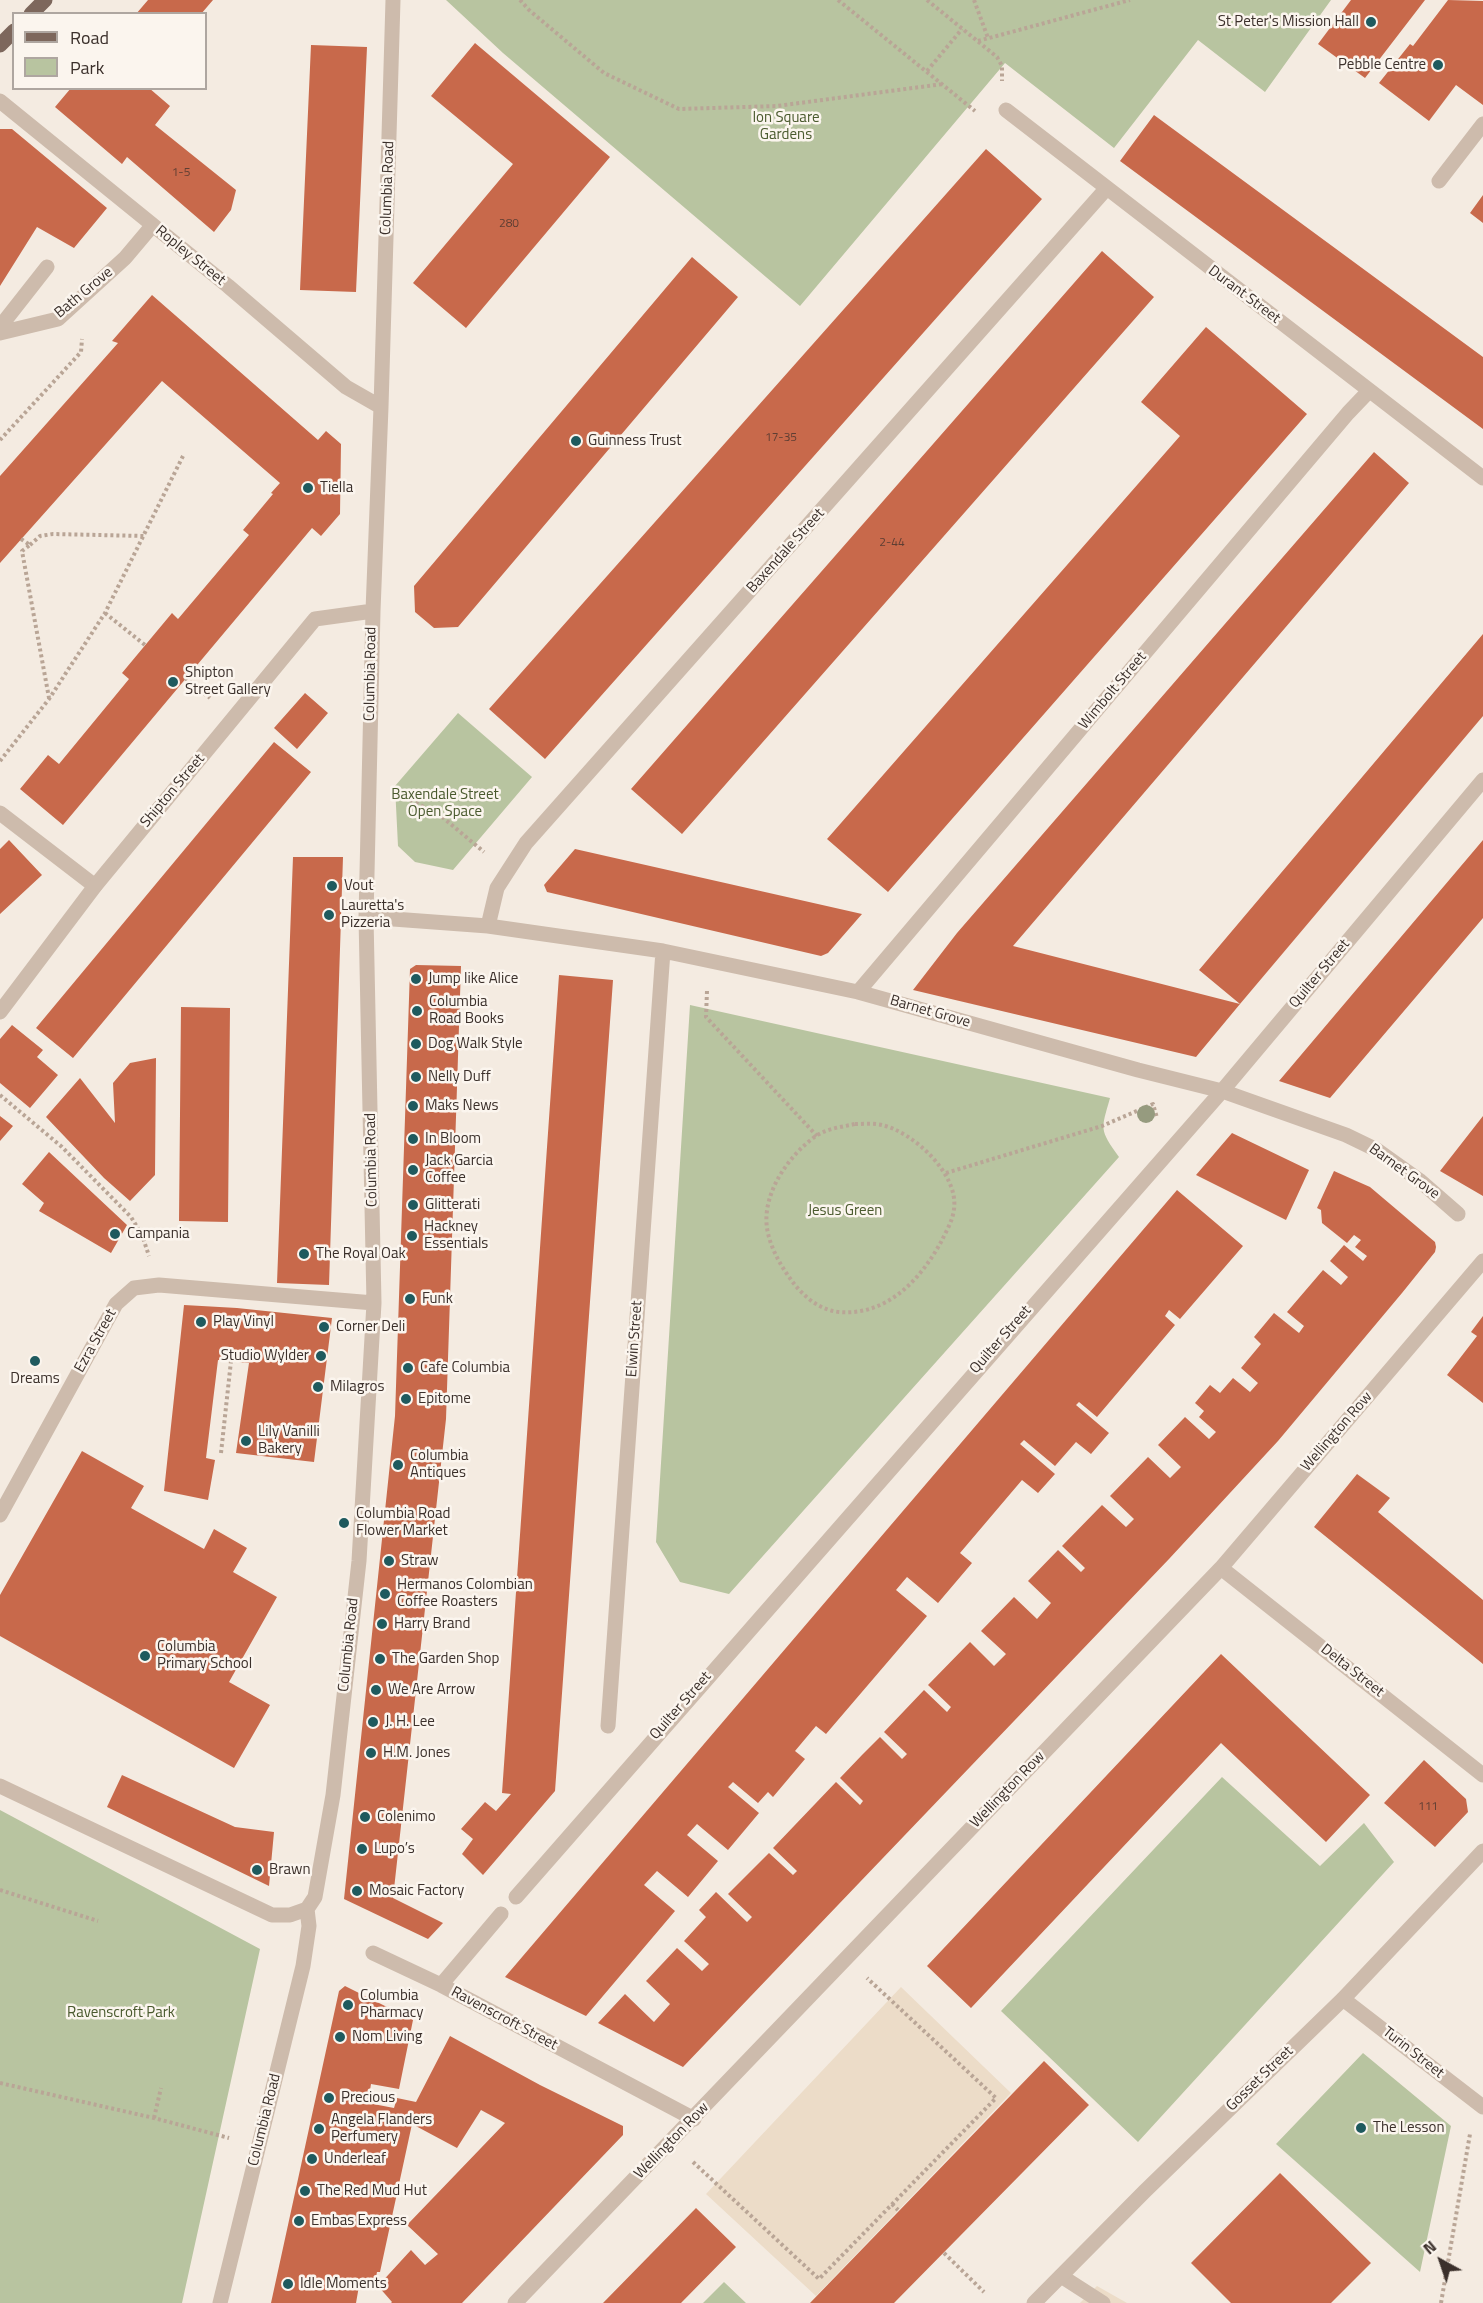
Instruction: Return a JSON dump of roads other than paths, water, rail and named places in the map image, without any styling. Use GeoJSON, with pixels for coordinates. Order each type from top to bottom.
{"type":"FeatureCollection","features":[{"type":"Feature","properties":{"kind":"main road"},"geometry":{"type":"LineString","coordinates":[[33,12],[45,0]]}},
{"type":"Feature","properties":{"kind":"main road"},"geometry":{"type":"LineString","coordinates":[[0,45],[12,33]]}},
{"type":"Feature","properties":{"kind":"street","name":"Columbia Road"},"geometry":{"type":"LineString","coordinates":[[220,2303],[303,1966],[309,1926],[307,1909],[315,1897],[333,1795],[359,1561],[374,1303],[366,918],[373,611],[393,0]]}},
{"type":"Feature","properties":{"kind":"street","name":"Ropley Street"},"geometry":{"type":"LineString","coordinates":[[0,101],[228,286],[346,387],[381,407]]}},
{"type":"Feature","properties":{"kind":"street","name":"Durant Street"},"geometry":{"type":"LineString","coordinates":[[1004,109],[1483,478]]}},
{"type":"Feature","properties":{"kind":"street"},"geometry":{"type":"LineString","coordinates":[[1439,181],[1483,124]]}},
{"type":"Feature","properties":{"kind":"street","name":"Baxendale Street"},"geometry":{"type":"LineString","coordinates":[[488,926],[497,888],[526,843],[1106,189]]}},
{"type":"Feature","properties":{"kind":"street","name":"Bath Grove"},"geometry":{"type":"LineString","coordinates":[[0,333],[58,319],[125,258],[152,226]]}},
{"type":"Feature","properties":{"kind":"street"},"geometry":{"type":"LineString","coordinates":[[0,327],[47,267]]}},
{"type":"Feature","properties":{"kind":"street","name":"Wimbolt Street"},"geometry":{"type":"LineString","coordinates":[[858,992],[1340,422],[1369,391]]}},
{"type":"Feature","properties":{"kind":"street","name":"Shipton Street"},"geometry":{"type":"LineString","coordinates":[[0,1012],[95,886],[315,619],[373,611]]}},
{"type":"Feature","properties":{"kind":"street","name":"Quilter Street"},"geometry":{"type":"LineString","coordinates":[[516,1897],[1222,1091],[1483,780]]}},
{"type":"Feature","properties":{"kind":"street"},"geometry":{"type":"LineString","coordinates":[[0,813],[95,886]]}},
{"type":"Feature","properties":{"kind":"street","name":"Barnet Grove"},"geometry":{"type":"LineString","coordinates":[[366,918],[488,926],[663,951],[858,992],[1222,1091],[1346,1134],[1377,1150],[1419,1180],[1458,1214]]}},
{"type":"Feature","properties":{"kind":"street","name":"Elwin Street"},"geometry":{"type":"LineString","coordinates":[[608,1726],[663,951]]}},
{"type":"Feature","properties":{"kind":"street","name":"Wellington Row"},"geometry":{"type":"LineString","coordinates":[[515,2303],[1221,1568],[1483,1261]]}},
{"type":"Feature","properties":{"kind":"street","name":"Ezra Street"},"geometry":{"type":"LineString","coordinates":[[0,1515],[116,1304],[134,1288],[159,1285],[374,1303]]}},
{"type":"Feature","properties":{"kind":"street","name":"Delta Street"},"geometry":{"type":"LineString","coordinates":[[1221,1568],[1483,1775]]}},
{"type":"Feature","properties":{"kind":"street"},"geometry":{"type":"LineString","coordinates":[[0,1786],[272,1915],[290,1915],[307,1909]]}},
{"type":"Feature","properties":{"kind":"street","name":"Gosset Street"},"geometry":{"type":"LineString","coordinates":[[1034,2303],[1342,1999],[1483,1851]]}},
{"type":"Feature","properties":{"kind":"street"},"geometry":{"type":"LineString","coordinates":[[441,1985],[501,1914]]}},
{"type":"Feature","properties":{"kind":"street","name":"Ravenscroft Street"},"geometry":{"type":"LineString","coordinates":[[373,1953],[441,1985],[694,2119]]}},
{"type":"Feature","properties":{"kind":"street","name":"Turin Street"},"geometry":{"type":"LineString","coordinates":[[1342,1999],[1479,2104]]}},
{"type":"Feature","properties":{"kind":"street"},"geometry":{"type":"LineString","coordinates":[[1061,2276],[1103,2303]]}},
{"type":"Feature","properties":{"kind":"place","name":"St Peter's Mission Hall"},"geometry":{"type":"Point","coordinates":[1371,22]}},
{"type":"Feature","properties":{"kind":"place","name":"Pebble Centre"},"geometry":{"type":"Point","coordinates":[1438,65]}},
{"type":"Feature","properties":{"kind":"place","name":"Guinness Trust"},"geometry":{"type":"Point","coordinates":[576,441]}},
{"type":"Feature","properties":{"kind":"place","name":"Tiella"},"geometry":{"type":"Point","coordinates":[308,488]}},
{"type":"Feature","properties":{"kind":"place","name":"Shipton Street Gallery"},"geometry":{"type":"Point","coordinates":[173,682]}},
{"type":"Feature","properties":{"kind":"place","name":"Vout"},"geometry":{"type":"Point","coordinates":[332,886]}},
{"type":"Feature","properties":{"kind":"place","name":"Lauretta's Pizzeria"},"geometry":{"type":"Point","coordinates":[329,915]}},
{"type":"Feature","properties":{"kind":"place","name":"Jump like Alice"},"geometry":{"type":"Point","coordinates":[416,979]}},
{"type":"Feature","properties":{"kind":"place","name":"Columbia Road Books"},"geometry":{"type":"Point","coordinates":[417,1011]}},
{"type":"Feature","properties":{"kind":"place","name":"Dog Walk Style"},"geometry":{"type":"Point","coordinates":[416,1044]}},
{"type":"Feature","properties":{"kind":"place","name":"Nelly Duff"},"geometry":{"type":"Point","coordinates":[416,1077]}},
{"type":"Feature","properties":{"kind":"place","name":"Maks News"},"geometry":{"type":"Point","coordinates":[413,1106]}},
{"type":"Feature","properties":{"kind":"place","name":"In Bloom"},"geometry":{"type":"Point","coordinates":[413,1139]}},
{"type":"Feature","properties":{"kind":"place","name":"Jack Garcia Coffee"},"geometry":{"type":"Point","coordinates":[413,1170]}},
{"type":"Feature","properties":{"kind":"place","name":"Glitterati"},"geometry":{"type":"Point","coordinates":[413,1205]}},
{"type":"Feature","properties":{"kind":"place","name":"Campania"},"geometry":{"type":"Point","coordinates":[115,1234]}},
{"type":"Feature","properties":{"kind":"place","name":"Hackney Essentials"},"geometry":{"type":"Point","coordinates":[412,1236]}},
{"type":"Feature","properties":{"kind":"place","name":"The Royal Oak"},"geometry":{"type":"Point","coordinates":[304,1254]}},
{"type":"Feature","properties":{"kind":"place","name":"Funk"},"geometry":{"type":"Point","coordinates":[410,1299]}},
{"type":"Feature","properties":{"kind":"place","name":"Play Vinyl"},"geometry":{"type":"Point","coordinates":[201,1322]}},
{"type":"Feature","properties":{"kind":"place","name":"Corner Deli"},"geometry":{"type":"Point","coordinates":[324,1327]}},
{"type":"Feature","properties":{"kind":"place","name":"Studio Wylder"},"geometry":{"type":"Point","coordinates":[321,1356]}},
{"type":"Feature","properties":{"kind":"place","name":"Dreams"},"geometry":{"type":"Point","coordinates":[35,1361]}},
{"type":"Feature","properties":{"kind":"place","name":"Cafe Columbia"},"geometry":{"type":"Point","coordinates":[408,1368]}},
{"type":"Feature","properties":{"kind":"place","name":"Milagros"},"geometry":{"type":"Point","coordinates":[318,1387]}},
{"type":"Feature","properties":{"kind":"place","name":"Epitome"},"geometry":{"type":"Point","coordinates":[406,1399]}},
{"type":"Feature","properties":{"kind":"place","name":"Lily Vanilli Bakery"},"geometry":{"type":"Point","coordinates":[246,1441]}},
{"type":"Feature","properties":{"kind":"place","name":"Columbia Antiques"},"geometry":{"type":"Point","coordinates":[398,1465]}},
{"type":"Feature","properties":{"kind":"place","name":"Columbia Road Flower Market"},"geometry":{"type":"Point","coordinates":[344,1523]}},
{"type":"Feature","properties":{"kind":"place","name":"Straw"},"geometry":{"type":"Point","coordinates":[389,1561]}},
{"type":"Feature","properties":{"kind":"place","name":"Hermanos Colombian Coffee Roasters"},"geometry":{"type":"Point","coordinates":[385,1594]}},
{"type":"Feature","properties":{"kind":"place","name":"Harry Brand"},"geometry":{"type":"Point","coordinates":[382,1624]}},
{"type":"Feature","properties":{"kind":"place","name":"Columbia Primary School"},"geometry":{"type":"Point","coordinates":[145,1656]}},
{"type":"Feature","properties":{"kind":"place","name":"The Garden Shop"},"geometry":{"type":"Point","coordinates":[380,1659]}},
{"type":"Feature","properties":{"kind":"place","name":"We Are Arrow"},"geometry":{"type":"Point","coordinates":[376,1690]}},
{"type":"Feature","properties":{"kind":"place","name":"J. H. Lee"},"geometry":{"type":"Point","coordinates":[373,1722]}},
{"type":"Feature","properties":{"kind":"place","name":"H.M. Jones"},"geometry":{"type":"Point","coordinates":[371,1753]}},
{"type":"Feature","properties":{"kind":"place","name":"Colenimo"},"geometry":{"type":"Point","coordinates":[365,1817]}},
{"type":"Feature","properties":{"kind":"place","name":"Lupo’s"},"geometry":{"type":"Point","coordinates":[362,1849]}},
{"type":"Feature","properties":{"kind":"place","name":"Brawn"},"geometry":{"type":"Point","coordinates":[257,1870]}},
{"type":"Feature","properties":{"kind":"place","name":"Mosaic Factory"},"geometry":{"type":"Point","coordinates":[357,1891]}},
{"type":"Feature","properties":{"kind":"place","name":"Columbia Pharmacy"},"geometry":{"type":"Point","coordinates":[348,2005]}},
{"type":"Feature","properties":{"kind":"place","name":"Nom Living"},"geometry":{"type":"Point","coordinates":[340,2037]}},
{"type":"Feature","properties":{"kind":"place","name":"Precious"},"geometry":{"type":"Point","coordinates":[329,2098]}},
{"type":"Feature","properties":{"kind":"place","name":"The Lesson"},"geometry":{"type":"Point","coordinates":[1361,2128]}},
{"type":"Feature","properties":{"kind":"place","name":"Angela Flanders Perfumery"},"geometry":{"type":"Point","coordinates":[319,2129]}},
{"type":"Feature","properties":{"kind":"place","name":"Underleaf"},"geometry":{"type":"Point","coordinates":[312,2159]}},
{"type":"Feature","properties":{"kind":"place","name":"The Red Mud Hut"},"geometry":{"type":"Point","coordinates":[305,2191]}},
{"type":"Feature","properties":{"kind":"place","name":"Embas Express"},"geometry":{"type":"Point","coordinates":[299,2221]}},
{"type":"Feature","properties":{"kind":"place","name":"Idle Moments"},"geometry":{"type":"Point","coordinates":[288,2284]}},
{"type":"Feature","properties":{"kind":"park label","name":"Ion Square Gardens"},"geometry":{"type":"Point","coordinates":[786,126]}},
{"type":"Feature","properties":{"kind":"park label","name":"Baxendale Street Open Space"},"geometry":{"type":"Point","coordinates":[445,804]}},
{"type":"Feature","properties":{"kind":"park label","name":"Jesus Green"},"geometry":{"type":"Point","coordinates":[845,1211]}},
{"type":"Feature","properties":{"kind":"park label","name":"Ravenscroft Park"},"geometry":{"type":"Point","coordinates":[121,2013]}}]}
